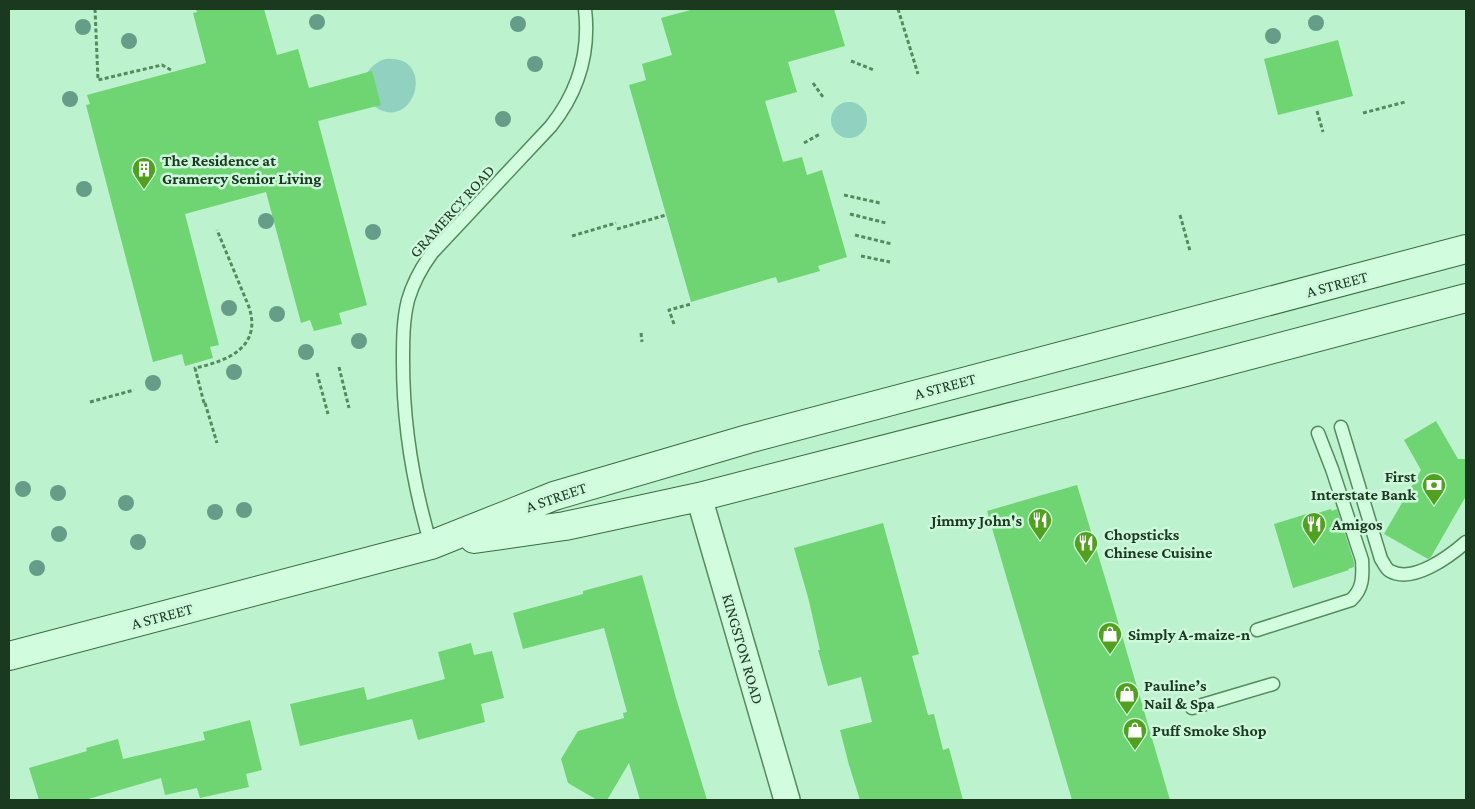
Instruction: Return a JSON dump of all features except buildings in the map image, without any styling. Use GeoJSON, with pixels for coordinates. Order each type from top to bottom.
{"type":"FeatureCollection","features":[{"type":"Feature","properties":{"kind":"main road","name":"A STREET"},"geometry":{"type":"LineString","coordinates":[[431,545],[554,496],[748,438],[1466,249]]}},
{"type":"Feature","properties":{"kind":"main road","name":"A STREET"},"geometry":{"type":"LineString","coordinates":[[9,656],[431,545],[565,526],[699,497],[1466,298]]}},
{"type":"Feature","properties":{"kind":"street","name":"KINGSTON ROAD"},"geometry":{"type":"LineString","coordinates":[[699,497],[788,800]]}},
{"type":"Feature","properties":{"kind":"lane","name":"GRAMERCY ROAD"},"geometry":{"type":"LineString","coordinates":[[431,545],[416,492],[402,392],[403,325],[409,295],[423,265],[432,253],[551,126],[566,106],[579,76],[586,48],[585,9]]}},
{"type":"Feature","properties":{"kind":"lane"},"geometry":{"type":"LineString","coordinates":[[1341,427],[1381,559],[1388,570],[1398,574],[1417,572],[1436,565],[1466,542]]}},
{"type":"Feature","properties":{"kind":"lane"},"geometry":{"type":"LineString","coordinates":[[1257,630],[1351,600],[1358,594],[1361,588],[1362,560],[1318,433]]}},
{"type":"Feature","properties":{"kind":"lane"},"geometry":{"type":"LineString","coordinates":[[1192,708],[1273,684]]}},
{"type":"Feature","properties":{"kind":"path"},"geometry":{"type":"LineString","coordinates":[[95,9],[98,80],[162,65],[171,70]]}},
{"type":"Feature","properties":{"kind":"path"},"geometry":{"type":"LineString","coordinates":[[898,9],[918,74]]}},
{"type":"Feature","properties":{"kind":"path"},"geometry":{"type":"LineString","coordinates":[[851,62],[874,70]]}},
{"type":"Feature","properties":{"kind":"path"},"geometry":{"type":"LineString","coordinates":[[813,83],[823,97]]}},
{"type":"Feature","properties":{"kind":"path"},"geometry":{"type":"LineString","coordinates":[[1363,113],[1405,102]]}},
{"type":"Feature","properties":{"kind":"path"},"geometry":{"type":"LineString","coordinates":[[1317,111],[1323,132]]}},
{"type":"Feature","properties":{"kind":"path"},"geometry":{"type":"LineString","coordinates":[[804,143],[820,134]]}},
{"type":"Feature","properties":{"kind":"path"},"geometry":{"type":"LineString","coordinates":[[844,194],[880,203]]}},
{"type":"Feature","properties":{"kind":"path"},"geometry":{"type":"LineString","coordinates":[[850,214],[886,223]]}},
{"type":"Feature","properties":{"kind":"path"},"geometry":{"type":"LineString","coordinates":[[617,228],[666,215]]}},
{"type":"Feature","properties":{"kind":"path"},"geometry":{"type":"LineString","coordinates":[[1180,215],[1190,250]]}},
{"type":"Feature","properties":{"kind":"path"},"geometry":{"type":"LineString","coordinates":[[572,236],[616,223]]}},
{"type":"Feature","properties":{"kind":"path"},"geometry":{"type":"LineString","coordinates":[[216,443],[195,368],[215,363],[234,354],[243,347],[250,337],[253,328],[253,318],[249,307],[217,230]]}},
{"type":"Feature","properties":{"kind":"path"},"geometry":{"type":"LineString","coordinates":[[856,235],[892,244]]}},
{"type":"Feature","properties":{"kind":"path"},"geometry":{"type":"LineString","coordinates":[[861,256],[890,262]]}},
{"type":"Feature","properties":{"kind":"path"},"geometry":{"type":"LineString","coordinates":[[674,324],[669,310],[691,304]]}},
{"type":"Feature","properties":{"kind":"path"},"geometry":{"type":"LineString","coordinates":[[641,333],[642,342]]}},
{"type":"Feature","properties":{"kind":"path"},"geometry":{"type":"LineString","coordinates":[[339,367],[349,408]]}},
{"type":"Feature","properties":{"kind":"path"},"geometry":{"type":"LineString","coordinates":[[318,373],[328,414]]}},
{"type":"Feature","properties":{"kind":"path"},"geometry":{"type":"LineString","coordinates":[[90,402],[134,390]]}},
{"type":"Feature","properties":{"kind":"shaded area"},"geometry":{"type":"Polygon","coordinates":[[[385,59],[402,61],[412,68],[416,80],[409,104],[399,111],[386,112],[371,104],[366,74],[374,65],[385,59]]]}},
{"type":"Feature","properties":{"kind":"shaded area"},"geometry":{"type":"Polygon","coordinates":[[[849,102],[856,103],[862,107],[866,113],[866,127],[862,133],[856,137],[849,138],[842,137],[836,133],[832,127],[831,120],[832,113],[836,107],[842,103],[849,102]]]}},
{"type":"Feature","properties":{"kind":"place","name":"The Residence at Gramercy Senior Living"},"geometry":{"type":"Point","coordinates":[144,190]}},
{"type":"Feature","properties":{"kind":"place","name":"First Interstate Bank"},"geometry":{"type":"Point","coordinates":[1434,506]}},
{"type":"Feature","properties":{"kind":"place","name":"Jimmy John's"},"geometry":{"type":"Point","coordinates":[1040,541]}},
{"type":"Feature","properties":{"kind":"place","name":"Amigos"},"geometry":{"type":"Point","coordinates":[1314,545]}},
{"type":"Feature","properties":{"kind":"place","name":"Chopsticks Chinese Cuisine"},"geometry":{"type":"Point","coordinates":[1086,564]}},
{"type":"Feature","properties":{"kind":"place","name":"Simply A-maize-n"},"geometry":{"type":"Point","coordinates":[1110,655]}},
{"type":"Feature","properties":{"kind":"place","name":"Pauline’s Nail & Spa"},"geometry":{"type":"Point","coordinates":[1127,715]}},
{"type":"Feature","properties":{"kind":"place","name":"Puff Smoke Shop"},"geometry":{"type":"Point","coordinates":[1135,751]}}]}
